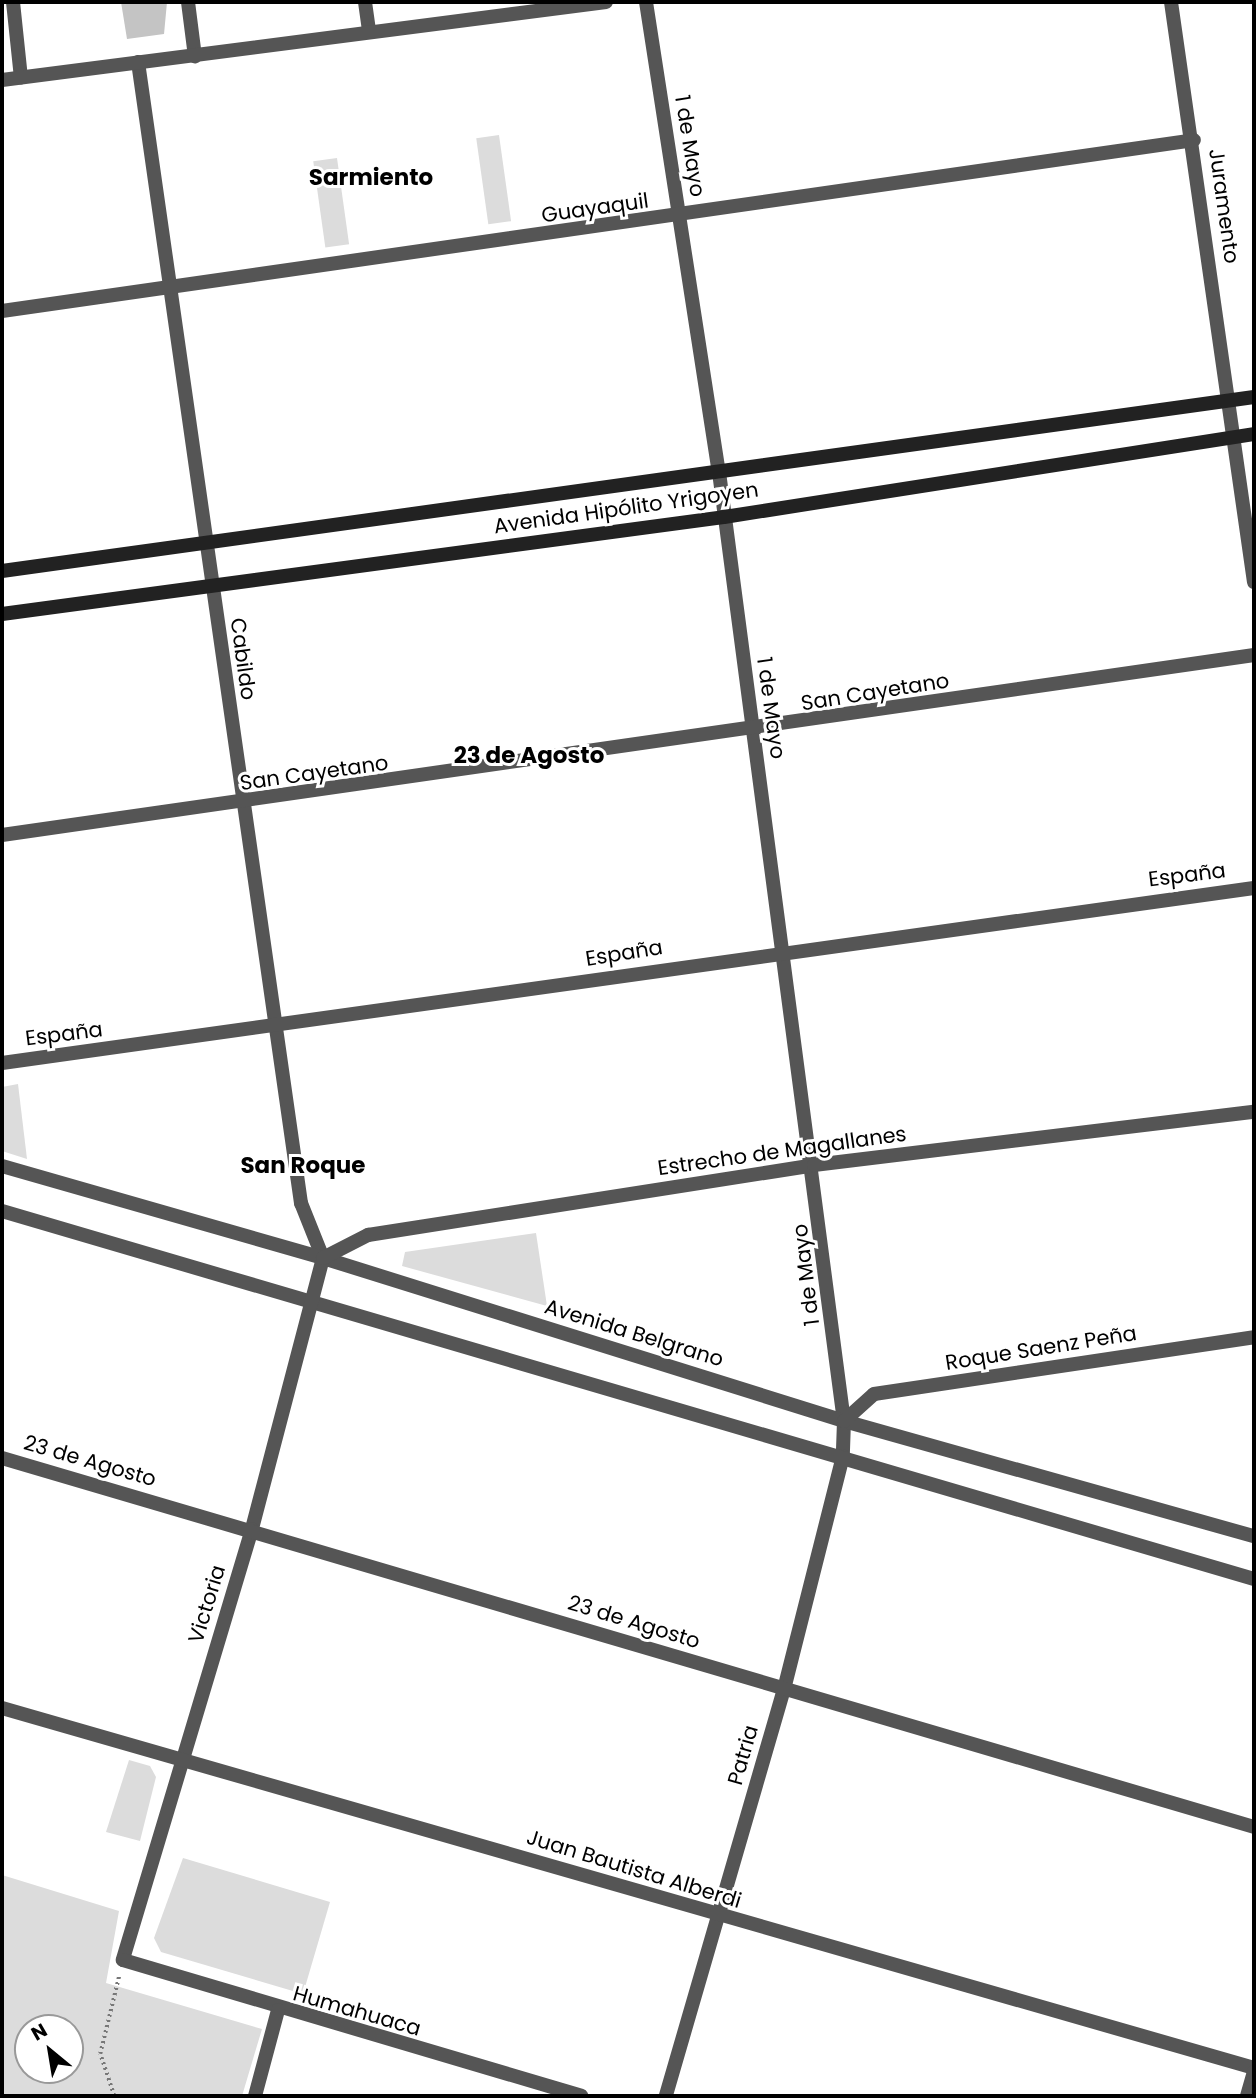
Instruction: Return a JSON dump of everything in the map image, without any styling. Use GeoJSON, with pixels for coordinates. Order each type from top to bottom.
{"type":"FeatureCollection","features":[{"type":"Feature","properties":{"kind":"street"},"geometry":{"type":"LineString","coordinates":[[13,2],[21,78]]}},
{"type":"Feature","properties":{"kind":"street"},"geometry":{"type":"LineString","coordinates":[[187,2],[195,57]]}},
{"type":"Feature","properties":{"kind":"street"},"geometry":{"type":"LineString","coordinates":[[365,2],[369,30]]}},
{"type":"Feature","properties":{"kind":"street"},"geometry":{"type":"LineString","coordinates":[[2,80],[195,57],[369,30],[606,2]]}},
{"type":"Feature","properties":{"kind":"street","name":"1 de Mayo"},"geometry":{"type":"LineString","coordinates":[[646,2],[719,472],[781,949],[814,1165],[844,1421]]}},
{"type":"Feature","properties":{"kind":"street","name":"Juramento"},"geometry":{"type":"LineString","coordinates":[[1171,2],[1194,141],[1254,582]]}},
{"type":"Feature","properties":{"kind":"street","name":"Cabildo"},"geometry":{"type":"LineString","coordinates":[[138,62],[174,288],[205,545],[301,1203],[323,1258]]}},
{"type":"Feature","properties":{"kind":"street","name":"Guayaquil"},"geometry":{"type":"LineString","coordinates":[[2,311],[680,217],[1194,141]]}},
{"type":"Feature","properties":{"kind":"street","name":"Avenida Hipólito Yrigoyen"},"geometry":{"type":"LineString","coordinates":[[2,571],[205,545],[1254,397]]}},
{"type":"Feature","properties":{"kind":"street","name":"Avenida Hipólito Yrigoyen"},"geometry":{"type":"LineString","coordinates":[[2,614],[724,517],[1254,434]]}},
{"type":"Feature","properties":{"kind":"street","name":"San Cayetano"},"geometry":{"type":"LineString","coordinates":[[2,835],[242,805],[753,732],[1254,655]]}},
{"type":"Feature","properties":{"kind":"street","name":"España"},"geometry":{"type":"LineString","coordinates":[[2,1063],[276,1029],[781,949],[1254,888]]}},
{"type":"Feature","properties":{"kind":"street","name":"Estrecho de Magallanes"},"geometry":{"type":"LineString","coordinates":[[323,1258],[368,1235],[814,1165],[1254,1112]]}},
{"type":"Feature","properties":{"kind":"street","name":"Avenida Belgrano"},"geometry":{"type":"LineString","coordinates":[[2,1166],[323,1258],[844,1421],[1254,1536]]}},
{"type":"Feature","properties":{"kind":"street"},"geometry":{"type":"LineString","coordinates":[[2,1211],[843,1456],[1254,1579]]}},
{"type":"Feature","properties":{"kind":"street","name":"Victoria"},"geometry":{"type":"LineString","coordinates":[[123,1960],[252,1529],[314,1302],[323,1258]]}},
{"type":"Feature","properties":{"kind":"street","name":"Roque Saenz Peña"},"geometry":{"type":"LineString","coordinates":[[844,1421],[874,1394],[1254,1337]]}},
{"type":"Feature","properties":{"kind":"street","name":"Patria"},"geometry":{"type":"LineString","coordinates":[[666,2096],[784,1689],[843,1456],[844,1421]]}},
{"type":"Feature","properties":{"kind":"street","name":"23 de Agosto"},"geometry":{"type":"LineString","coordinates":[[2,1458],[252,1529],[1254,1827]]}},
{"type":"Feature","properties":{"kind":"street","name":"Juan Bautista Alberdi"},"geometry":{"type":"LineString","coordinates":[[2,1708],[183,1756],[720,1916],[1254,2070]]}},
{"type":"Feature","properties":{"kind":"street","name":"Humahuaca"},"geometry":{"type":"LineString","coordinates":[[123,1960],[278,2010],[581,2096]]}},
{"type":"Feature","properties":{"kind":"street"},"geometry":{"type":"LineString","coordinates":[[256,2096],[278,2010]]}},
{"type":"Feature","properties":{"kind":"street"},"geometry":{"type":"LineString","coordinates":[[1247,2096],[1254,2070]]}},
{"type":"Feature","properties":{"kind":"path"},"geometry":{"type":"LineString","coordinates":[[114,2096],[100,2054],[123,1960]]}},
{"type":"Feature","properties":{"kind":"shaded area"},"geometry":{"type":"Polygon","coordinates":[[[499,135],[511,221],[488,224],[476,138],[499,135]]]}},
{"type":"Feature","properties":{"kind":"shaded area"},"geometry":{"type":"Polygon","coordinates":[[[337,158],[349,244],[325,247],[313,161],[337,158]]]}},
{"type":"Feature","properties":{"kind":"shaded area"},"geometry":{"type":"Polygon","coordinates":[[[18,1084],[27,1159],[2,1151],[2,1087],[18,1084]]]}},
{"type":"Feature","properties":{"kind":"shaded area"},"geometry":{"type":"Polygon","coordinates":[[[536,1233],[547,1306],[402,1266],[405,1252],[536,1233]]]}},
{"type":"Feature","properties":{"kind":"shaded area"},"geometry":{"type":"Polygon","coordinates":[[[129,1760],[150,1766],[156,1777],[140,1841],[106,1832],[129,1760]]]}},
{"type":"Feature","properties":{"kind":"shaded area"},"geometry":{"type":"Polygon","coordinates":[[[183,1858],[330,1902],[303,1994],[161,1952],[154,1938],[183,1858]]]}},
{"type":"Feature","properties":{"kind":"shaded area"},"geometry":{"type":"Polygon","coordinates":[[[2,1875],[119,1911],[106,1983],[262,2029],[242,2096],[2,2096],[2,1875]]]}},
{"type":"Feature","properties":{"kind":"building"},"geometry":{"type":"Polygon","coordinates":[[[121,2],[167,2],[164,34],[127,39],[121,2]]]}},
{"type":"Feature","properties":{"kind":"district","name":"Sarmiento"},"geometry":{"type":"Point","coordinates":[371,177]}},
{"type":"Feature","properties":{"kind":"district","name":"23 de Agosto"},"geometry":{"type":"Point","coordinates":[529,755]}},
{"type":"Feature","properties":{"kind":"district","name":"San Roque"},"geometry":{"type":"Point","coordinates":[303,1165]}}]}
